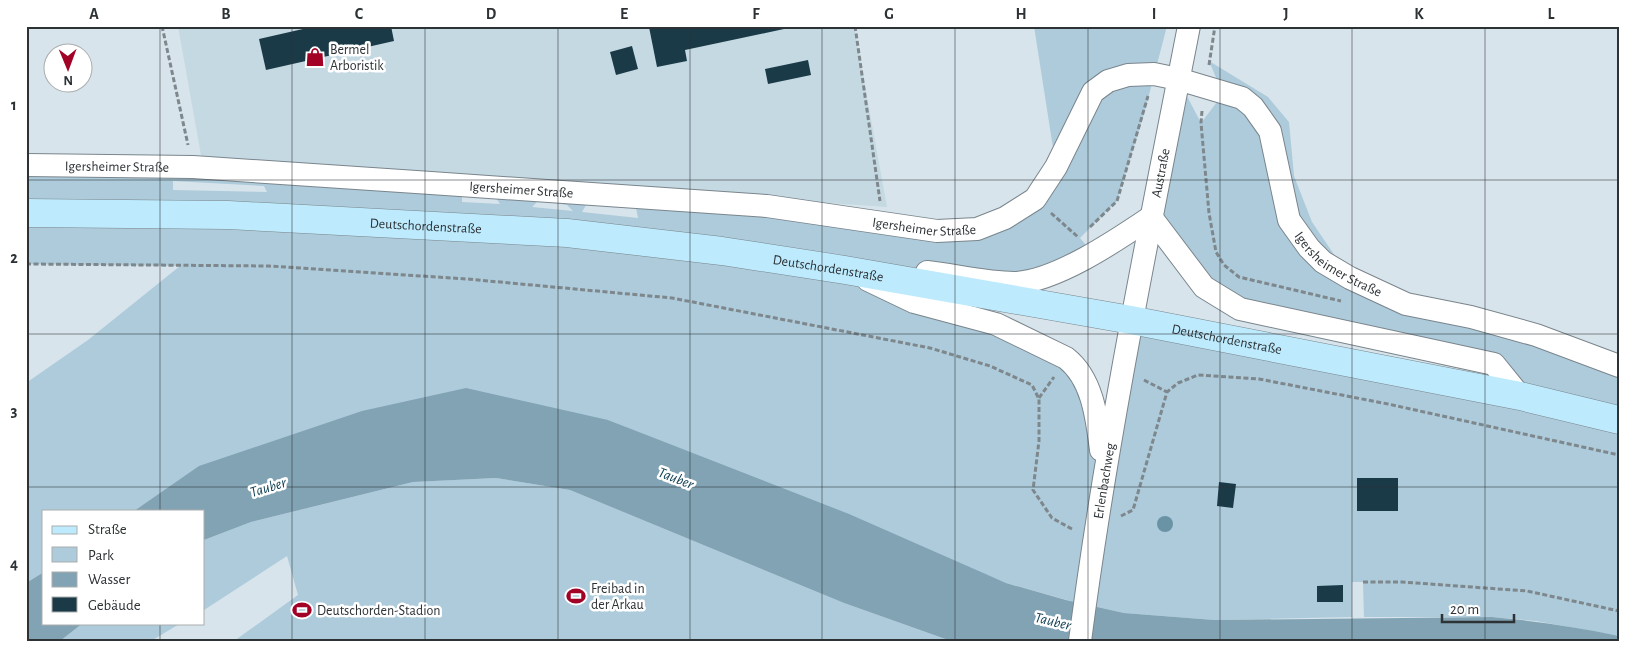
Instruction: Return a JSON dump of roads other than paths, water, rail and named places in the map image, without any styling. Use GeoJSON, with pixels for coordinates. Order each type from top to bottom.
{"type":"FeatureCollection","features":[{"type":"Feature","properties":{"kind":"street","name":"Austraße"},"geometry":{"type":"LineString","coordinates":[[1131,320],[1189,26]]}},
{"type":"Feature","properties":{"kind":"street","name":"Igersheimer Straße"},"geometry":{"type":"LineString","coordinates":[[26,165],[193,167],[767,206],[937,231],[977,229],[1005,218],[1035,199],[1056,167],[1093,92],[1108,81],[1128,74],[1154,74],[1242,98],[1261,116],[1270,131],[1274,145],[1289,220],[1323,262],[1350,278],[1406,304],[1471,317],[1536,335],[1619,366]]}},
{"type":"Feature","properties":{"kind":"street","name":"Deutschordenstraße"},"geometry":{"type":"LineString","coordinates":[[26,213],[228,215],[567,233],[722,251],[845,270],[1131,320],[1520,396],[1619,420]]}},
{"type":"Feature","properties":{"kind":"street"},"geometry":{"type":"LineString","coordinates":[[845,270],[911,270],[1014,283],[1046,278],[1106,246],[1151,217],[1204,287],[1240,309],[1494,364],[1520,396]]}},
{"type":"Feature","properties":{"kind":"street"},"geometry":{"type":"LineString","coordinates":[[845,270],[914,302],[996,324],[1066,358],[1076,365],[1095,406],[1104,471]]}},
{"type":"Feature","properties":{"kind":"street","name":"Erlenbachweg"},"geometry":{"type":"LineString","coordinates":[[1080,641],[1104,471],[1131,320]]}},
{"type":"Feature","properties":{"kind":"water","name":"Tauber"},"geometry":{"type":"Polygon","coordinates":[[[466,388],[608,420],[849,514],[1006,583],[1066,600],[1124,613],[1214,620],[1492,617],[1524,620],[1619,636],[1619,641],[951,641],[844,603],[570,490],[496,478],[413,482],[251,522],[205,540],[205,510],[135,510],[199,466],[362,411],[466,388]]]}},
{"type":"Feature","properties":{"kind":"water"},"geometry":{"type":"Polygon","coordinates":[[[42,573],[42,624],[82,624],[60,641],[26,641],[26,583],[42,573]]]}},
{"type":"Feature","properties":{"kind":"place","name":"Bermel Arboristik"},"geometry":{"type":"Point","coordinates":[315,57]}},
{"type":"Feature","properties":{"kind":"place","name":"Freibad in der Arkau"},"geometry":{"type":"Point","coordinates":[576,596]}},
{"type":"Feature","properties":{"kind":"place","name":"Deutschorden-Stadion"},"geometry":{"type":"Point","coordinates":[302,610]}}]}
